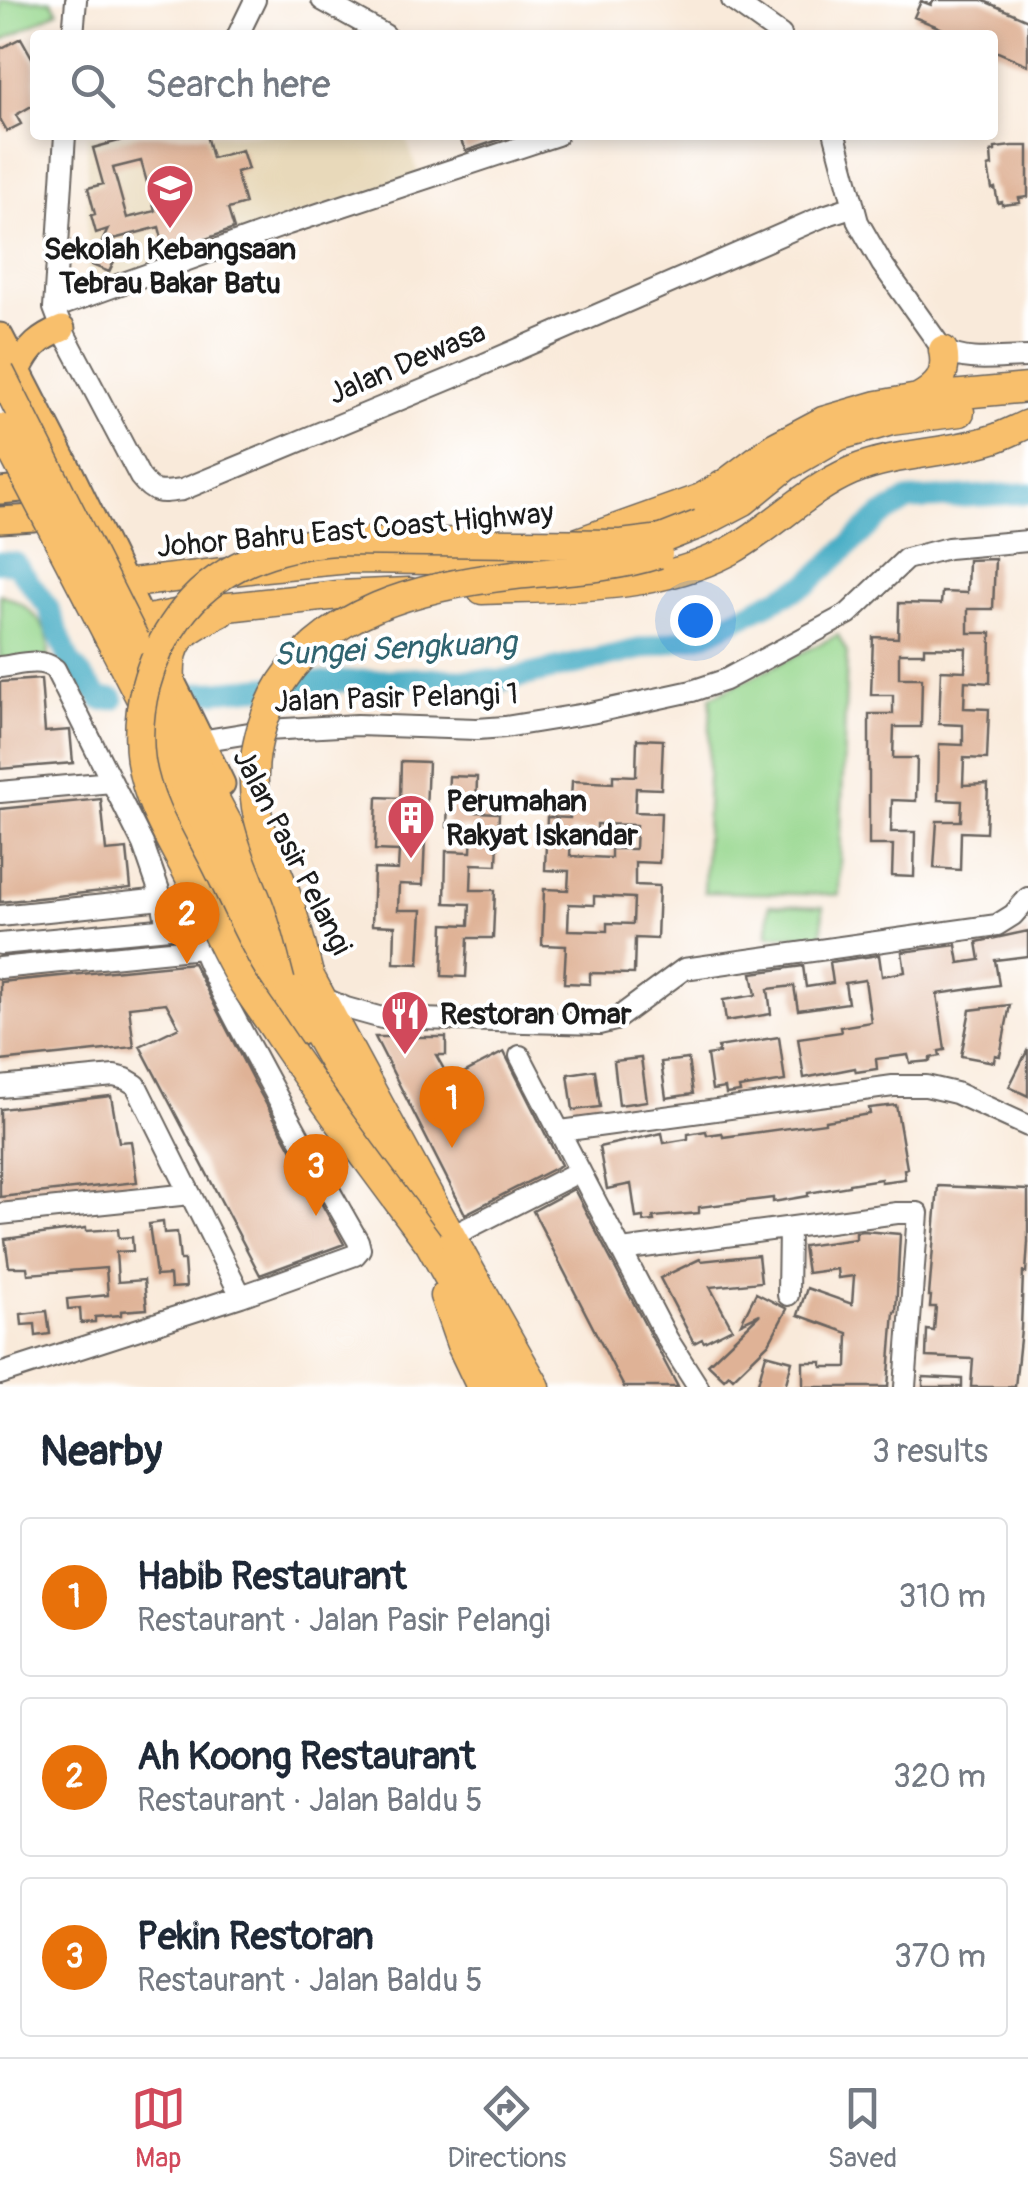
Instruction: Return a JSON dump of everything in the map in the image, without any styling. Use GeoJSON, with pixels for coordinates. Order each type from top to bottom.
{"type":"FeatureCollection","features":[{"type":"Feature","properties":{"kind":"highway"},"geometry":{"type":"LineString","coordinates":[[918,398],[938,386],[943,377],[943,350]]}},
{"type":"Feature","properties":{"kind":"highway"},"geometry":{"type":"LineString","coordinates":[[9,371],[175,724],[457,1249],[536,1387]]}},
{"type":"Feature","properties":{"kind":"highway","name":"Johor Bahru East Coast Highway"},"geometry":{"type":"LineString","coordinates":[[78,601],[124,584],[265,567],[350,559],[504,556],[577,542],[701,498],[774,447],[823,421],[918,398],[1028,388]]}},
{"type":"Feature","properties":{"kind":"highway"},"geometry":{"type":"LineString","coordinates":[[481,1387],[461,1344],[428,1248],[239,976],[147,789],[141,761],[142,700],[152,664],[172,626],[215,580],[272,550],[336,541],[622,544],[701,532],[787,466],[839,436],[891,422],[1028,403]]}},
{"type":"Feature","properties":{"kind":"highway"},"geometry":{"type":"LineString","coordinates":[[309,974],[264,838],[254,778],[258,737],[266,713],[285,676],[318,640],[382,605],[423,591],[651,556],[756,510],[806,473],[860,447],[911,436],[1028,422]]}},
{"type":"Feature","properties":{"kind":"highway"},"geometry":{"type":"LineString","coordinates":[[158,633],[234,605],[360,593],[596,586],[660,576],[728,552],[849,472],[992,440],[1028,422]]}},
{"type":"Feature","properties":{"kind":"highway"},"geometry":{"type":"LineString","coordinates":[[0,428],[278,966],[354,1098],[428,1248],[506,1387]]}},
{"type":"Feature","properties":{"kind":"highway"},"geometry":{"type":"LineString","coordinates":[[643,518],[630,533],[629,553],[641,570],[660,576]]}},
{"type":"Feature","properties":{"kind":"highway"},"geometry":{"type":"LineString","coordinates":[[96,639],[158,633],[201,622],[234,605]]}},
{"type":"Feature","properties":{"kind":"highway"},"geometry":{"type":"LineString","coordinates":[[158,633],[171,655],[171,681]]}},
{"type":"Feature","properties":{"kind":"main road"},"geometry":{"type":"LineString","coordinates":[[9,371],[58,318]]}},
{"type":"Feature","properties":{"kind":"main road"},"geometry":{"type":"LineString","coordinates":[[0,336],[9,371],[70,472],[124,584],[158,633]]}},
{"type":"Feature","properties":{"kind":"main road"},"geometry":{"type":"LineString","coordinates":[[0,445],[11,490],[34,518],[78,601],[217,885],[428,1248]]}},
{"type":"Feature","properties":{"kind":"main road"},"geometry":{"type":"LineString","coordinates":[[11,490],[70,472]]}},
{"type":"Feature","properties":{"kind":"main road"},"geometry":{"type":"LineString","coordinates":[[0,520],[34,518],[83,499]]}},
{"type":"Feature","properties":{"kind":"main road"},"geometry":{"type":"LineString","coordinates":[[0,528],[30,533],[48,545]]}},
{"type":"Feature","properties":{"kind":"main road","name":"Jalan Pasir Pelangi"},"geometry":{"type":"LineString","coordinates":[[171,681],[330,1000],[546,1387]]}},
{"type":"Feature","properties":{"kind":"street"},"geometry":{"type":"LineString","coordinates":[[73,30],[76,0]]}},
{"type":"Feature","properties":{"kind":"street"},"geometry":{"type":"LineString","coordinates":[[240,30],[255,0]]}},
{"type":"Feature","properties":{"kind":"street"},"geometry":{"type":"LineString","coordinates":[[322,0],[376,30]]}},
{"type":"Feature","properties":{"kind":"street"},"geometry":{"type":"LineString","coordinates":[[732,0],[773,30]]}},
{"type":"Feature","properties":{"kind":"street"},"geometry":{"type":"LineString","coordinates":[[65,140],[58,318],[288,224],[537,140]]}},
{"type":"Feature","properties":{"kind":"street"},"geometry":{"type":"LineString","coordinates":[[837,140],[858,222],[882,264],[943,350],[967,358],[1028,356]]}},
{"type":"Feature","properties":{"kind":"street","name":"Jalan Dewasa"},"geometry":{"type":"LineString","coordinates":[[58,318],[140,477],[149,489],[161,493],[182,490],[854,206]]}},
{"type":"Feature","properties":{"kind":"street","name":"Jalan Pasir Pelangi 1"},"geometry":{"type":"LineString","coordinates":[[197,734],[357,724],[477,729],[528,725],[692,691],[725,680],[848,614],[906,559],[948,548],[1028,542]]}},
{"type":"Feature","properties":{"kind":"street"},"geometry":{"type":"LineString","coordinates":[[0,666],[40,662],[55,669],[142,844],[162,899],[166,928]]}},
{"type":"Feature","properties":{"kind":"street"},"geometry":{"type":"LineString","coordinates":[[0,792],[112,782]]}},
{"type":"Feature","properties":{"kind":"street"},"geometry":{"type":"LineString","coordinates":[[194,926],[211,907],[217,885]]}},
{"type":"Feature","properties":{"kind":"street"},"geometry":{"type":"LineString","coordinates":[[330,1000],[382,1018],[599,1024],[615,1020],[684,969],[998,924],[1014,915],[1028,898]]}},
{"type":"Feature","properties":{"kind":"street"},"geometry":{"type":"LineString","coordinates":[[0,916],[162,899]]}},
{"type":"Feature","properties":{"kind":"street"},"geometry":{"type":"LineString","coordinates":[[0,1374],[242,1296],[356,1255],[360,1249],[226,1002],[194,926]]}},
{"type":"Feature","properties":{"kind":"street"},"geometry":{"type":"LineString","coordinates":[[0,944],[194,926],[246,938]]}},
{"type":"Feature","properties":{"kind":"street"},"geometry":{"type":"LineString","coordinates":[[0,968],[201,948]]}},
{"type":"Feature","properties":{"kind":"street"},"geometry":{"type":"LineString","coordinates":[[357,1048],[362,1031],[382,1018]]}},
{"type":"Feature","properties":{"kind":"street"},"geometry":{"type":"LineString","coordinates":[[520,1056],[668,1340],[698,1387]]}},
{"type":"Feature","properties":{"kind":"street"},"geometry":{"type":"LineString","coordinates":[[0,1087],[114,1076],[136,1085],[242,1296]]}},
{"type":"Feature","properties":{"kind":"street"},"geometry":{"type":"LineString","coordinates":[[560,1132],[893,1086],[926,1086],[956,1094],[1028,1126]]}},
{"type":"Feature","properties":{"kind":"street"},"geometry":{"type":"LineString","coordinates":[[460,1232],[580,1171]]}},
{"type":"Feature","properties":{"kind":"street"},"geometry":{"type":"LineString","coordinates":[[0,1214],[190,1194]]}},
{"type":"Feature","properties":{"kind":"street"},"geometry":{"type":"LineString","coordinates":[[622,1250],[918,1213],[905,1387]]}},
{"type":"Feature","properties":{"kind":"street"},"geometry":{"type":"LineString","coordinates":[[788,1295],[789,1228]]}},
{"type":"Feature","properties":{"kind":"shaded area","name":"Sekolah Kebangsaan Tebrau Bakar Batu"},"geometry":{"type":"Polygon","coordinates":[[[87,140],[407,140],[419,176],[87,286],[87,140]]]}},
{"type":"Feature","properties":{"kind":"green space"},"geometry":{"type":"Polygon","coordinates":[[[0,0],[51,0],[58,11],[0,42],[0,0]]]}},
{"type":"Feature","properties":{"kind":"green space"},"geometry":{"type":"Polygon","coordinates":[[[0,594],[20,603],[43,626],[48,658],[0,662],[0,594]]]}},
{"type":"Feature","properties":{"kind":"green space"},"geometry":{"type":"Polygon","coordinates":[[[838,635],[847,653],[839,895],[704,892],[711,697],[838,635]]]}},
{"type":"Feature","properties":{"kind":"green space"},"geometry":{"type":"Polygon","coordinates":[[[769,905],[823,907],[822,936],[768,935],[769,905]]]}},
{"type":"Feature","properties":{"kind":"building"},"geometry":{"type":"Polygon","coordinates":[[[934,0],[982,0],[1028,20],[1028,65],[998,52],[998,30],[945,30],[914,17],[921,1],[931,5],[934,0]]]}},
{"type":"Feature","properties":{"kind":"building"},"geometry":{"type":"Polygon","coordinates":[[[21,38],[30,54],[30,107],[16,115],[21,124],[7,131],[0,119],[0,49],[21,38]]]}},
{"type":"Feature","properties":{"kind":"building"},"geometry":{"type":"Polygon","coordinates":[[[123,140],[207,140],[212,158],[242,150],[248,169],[236,172],[245,204],[228,209],[234,229],[166,253],[159,227],[102,242],[108,229],[96,233],[88,188],[103,184],[93,148],[123,140]],[[141,161],[113,168],[127,218],[155,211],[141,161]]]}},
{"type":"Feature","properties":{"kind":"building"},"geometry":{"type":"Polygon","coordinates":[[[460,140],[498,140],[466,151],[460,140]]]}},
{"type":"Feature","properties":{"kind":"building"},"geometry":{"type":"Polygon","coordinates":[[[1028,146],[1028,197],[1019,198],[1020,203],[1002,205],[995,188],[992,189],[988,167],[992,166],[991,152],[995,148],[1028,146]]]}},
{"type":"Feature","properties":{"kind":"building"},"geometry":{"type":"Polygon","coordinates":[[[100,247],[117,255],[109,272],[92,265],[100,247]]]}},
{"type":"Feature","properties":{"kind":"building"},"geometry":{"type":"Polygon","coordinates":[[[995,559],[993,609],[968,609],[968,633],[991,633],[990,683],[965,681],[964,708],[989,709],[987,759],[964,758],[963,785],[988,784],[986,833],[961,832],[960,870],[934,868],[937,821],[961,821],[962,801],[938,800],[939,744],[963,745],[963,725],[939,724],[941,670],[965,671],[966,648],[924,647],[924,653],[899,653],[899,678],[922,678],[921,727],[894,727],[893,758],[917,758],[916,801],[892,800],[891,832],[915,832],[914,877],[892,876],[893,845],[869,845],[869,714],[893,714],[893,695],[871,695],[873,637],[898,638],[899,603],[941,604],[942,592],[967,593],[968,560],[995,559]]]}},
{"type":"Feature","properties":{"kind":"building"},"geometry":{"type":"Polygon","coordinates":[[[41,679],[45,732],[70,730],[73,763],[0,769],[0,682],[41,679]]]}},
{"type":"Feature","properties":{"kind":"building"},"geometry":{"type":"Polygon","coordinates":[[[637,739],[663,740],[661,789],[636,788],[635,812],[661,813],[659,863],[635,862],[635,885],[659,886],[657,939],[635,938],[634,974],[590,973],[590,984],[564,983],[566,946],[542,945],[544,889],[568,890],[569,871],[545,870],[547,817],[570,818],[572,781],[613,783],[613,775],[636,776],[637,739]],[[597,824],[597,832],[571,831],[570,856],[611,858],[611,849],[635,849],[636,825],[597,824]],[[594,896],[594,905],[569,904],[568,930],[607,931],[607,923],[633,924],[634,898],[594,896]]]}},
{"type":"Feature","properties":{"kind":"building","name":"Perumahan Rakyat Iskandar"},"geometry":{"type":"Polygon","coordinates":[[[401,761],[428,762],[426,812],[400,811],[399,836],[425,837],[423,885],[399,884],[398,910],[422,910],[419,964],[394,963],[395,926],[372,925],[374,869],[398,870],[399,851],[375,850],[377,797],[400,798],[401,761]]]}},
{"type":"Feature","properties":{"kind":"building"},"geometry":{"type":"Polygon","coordinates":[[[449,776],[477,777],[476,812],[499,813],[497,865],[472,864],[471,890],[495,890],[493,938],[468,938],[466,977],[442,976],[444,924],[469,925],[470,904],[445,903],[446,851],[471,852],[472,828],[447,827],[449,776]]]}},
{"type":"Feature","properties":{"kind":"building"},"geometry":{"type":"Polygon","coordinates":[[[101,799],[106,851],[127,849],[131,888],[0,902],[0,809],[101,799]]]}},
{"type":"Feature","properties":{"kind":"building"},"geometry":{"type":"Polygon","coordinates":[[[1028,931],[1028,956],[995,960],[999,985],[937,994],[945,1050],[930,1061],[910,1063],[908,1055],[876,1059],[877,1069],[856,1072],[855,1068],[804,1078],[798,1038],[841,1032],[840,1027],[871,1022],[865,980],[845,983],[848,1003],[798,1010],[794,986],[768,989],[771,1014],[726,1021],[723,1000],[756,995],[752,973],[803,966],[806,987],[833,983],[830,962],[879,955],[882,976],[905,972],[902,952],[956,945],[959,963],[980,960],[977,942],[1028,931]]]}},
{"type":"Feature","properties":{"kind":"building"},"geometry":{"type":"Polygon","coordinates":[[[193,963],[344,1244],[260,1275],[140,1046],[179,1027],[166,1003],[129,1007],[134,1047],[0,1061],[0,982],[193,963]]]}},
{"type":"Feature","properties":{"kind":"building"},"geometry":{"type":"Polygon","coordinates":[[[1010,1005],[1000,1056],[995,1055],[994,1062],[961,1056],[970,1010],[1010,1005]]]}},
{"type":"Feature","properties":{"kind":"building"},"geometry":{"type":"Polygon","coordinates":[[[375,1037],[446,1037],[446,1055],[436,1055],[450,1080],[504,1052],[561,1165],[465,1214],[375,1037]]]}},
{"type":"Feature","properties":{"kind":"building"},"geometry":{"type":"Polygon","coordinates":[[[779,1037],[785,1081],[739,1088],[740,1092],[726,1094],[725,1088],[712,1090],[707,1055],[719,1053],[718,1047],[779,1037]]]}},
{"type":"Feature","properties":{"kind":"building"},"geometry":{"type":"Polygon","coordinates":[[[1028,1049],[1028,1096],[1009,1087],[1028,1049]]]}},
{"type":"Feature","properties":{"kind":"building"},"geometry":{"type":"Polygon","coordinates":[[[641,1058],[647,1101],[619,1105],[614,1061],[641,1058]]]}},
{"type":"Feature","properties":{"kind":"building"},"geometry":{"type":"Polygon","coordinates":[[[688,1059],[693,1094],[666,1098],[661,1062],[688,1059]]]}},
{"type":"Feature","properties":{"kind":"building"},"geometry":{"type":"Polygon","coordinates":[[[595,1070],[600,1107],[573,1110],[568,1074],[595,1070]]]}},
{"type":"Feature","properties":{"kind":"building"},"geometry":{"type":"Polygon","coordinates":[[[111,1096],[119,1142],[131,1141],[137,1182],[0,1197],[0,1109],[111,1096]]]}},
{"type":"Feature","properties":{"kind":"building"},"geometry":{"type":"Polygon","coordinates":[[[896,1105],[907,1168],[905,1179],[849,1184],[773,1202],[773,1198],[699,1207],[699,1213],[653,1217],[654,1221],[644,1222],[643,1217],[636,1218],[631,1184],[607,1189],[599,1147],[662,1133],[664,1143],[706,1131],[707,1135],[722,1133],[723,1137],[825,1123],[870,1114],[869,1108],[896,1105]]]}},
{"type":"Feature","properties":{"kind":"building"},"geometry":{"type":"Polygon","coordinates":[[[938,1186],[1028,1190],[1026,1273],[1023,1272],[1015,1387],[971,1387],[973,1359],[926,1357],[927,1330],[934,1331],[936,1307],[930,1307],[929,1296],[938,1186]]]}},
{"type":"Feature","properties":{"kind":"building"},"geometry":{"type":"Polygon","coordinates":[[[574,1189],[678,1387],[624,1387],[617,1374],[533,1211],[574,1189]]]}},
{"type":"Feature","properties":{"kind":"building"},"geometry":{"type":"Polygon","coordinates":[[[163,1222],[164,1233],[177,1232],[186,1287],[171,1288],[170,1275],[156,1276],[149,1224],[163,1222]]]}},
{"type":"Feature","properties":{"kind":"building"},"geometry":{"type":"Polygon","coordinates":[[[86,1228],[118,1229],[119,1238],[132,1237],[133,1251],[116,1252],[118,1282],[144,1280],[147,1309],[121,1311],[121,1315],[95,1317],[95,1322],[81,1323],[80,1308],[68,1309],[67,1299],[108,1295],[106,1268],[28,1274],[27,1267],[9,1267],[5,1239],[86,1228]]]}},
{"type":"Feature","properties":{"kind":"building"},"geometry":{"type":"Polygon","coordinates":[[[856,1232],[900,1234],[888,1387],[803,1387],[803,1362],[847,1367],[848,1333],[798,1315],[807,1288],[852,1304],[854,1276],[838,1278],[837,1269],[807,1273],[803,1246],[856,1239],[856,1232]]]}},
{"type":"Feature","properties":{"kind":"building"},"geometry":{"type":"Polygon","coordinates":[[[758,1255],[761,1282],[710,1287],[732,1328],[694,1343],[660,1278],[700,1259],[758,1255]]]}},
{"type":"Feature","properties":{"kind":"building"},"geometry":{"type":"Polygon","coordinates":[[[756,1293],[787,1309],[769,1343],[733,1378],[729,1374],[724,1379],[708,1364],[760,1314],[741,1323],[756,1293]]]}},
{"type":"Feature","properties":{"kind":"building"},"geometry":{"type":"Polygon","coordinates":[[[47,1311],[50,1334],[36,1336],[35,1324],[22,1325],[21,1314],[47,1311]]]}},
{"type":"Feature","properties":{"kind":"building"},"geometry":{"type":"Polygon","coordinates":[[[766,1354],[792,1361],[785,1387],[757,1387],[766,1354]]]}},
{"type":"Feature","properties":{"kind":"building"},"geometry":{"type":"Polygon","coordinates":[[[923,1377],[962,1379],[962,1387],[923,1387],[923,1377]]]}},
{"type":"Feature","properties":{"kind":"waterway","name":"Sungei Sengkuang"},"geometry":{"type":"LineString","coordinates":[[198,693],[421,678],[502,681],[706,634],[809,583],[878,518],[908,500],[1028,493]]}},
{"type":"Feature","properties":{"kind":"waterway","name":"Sungei Sengkuang"},"geometry":{"type":"LineString","coordinates":[[0,562],[15,563],[48,607],[69,660],[101,700],[114,699]]}},
{"type":"Feature","properties":{"kind":"place","name":"Sekolah Kebangsaan Tebrau Bakar Batu"},"geometry":{"type":"Point","coordinates":[170,230]}},
{"type":"Feature","properties":{"kind":"place","name":"Perumahan Rakyat Iskandar"},"geometry":{"type":"Point","coordinates":[411,860]}},
{"type":"Feature","properties":{"kind":"place","name":"Ah Koong Restaurant"},"geometry":{"type":"Point","coordinates":[187,964]}},
{"type":"Feature","properties":{"kind":"place","name":"Restoran Omar"},"geometry":{"type":"Point","coordinates":[405,1056]}},
{"type":"Feature","properties":{"kind":"place","name":"Habib Restaurant"},"geometry":{"type":"Point","coordinates":[452,1148]}},
{"type":"Feature","properties":{"kind":"place","name":"Pekin Restoran"},"geometry":{"type":"Point","coordinates":[316,1216]}}]}
